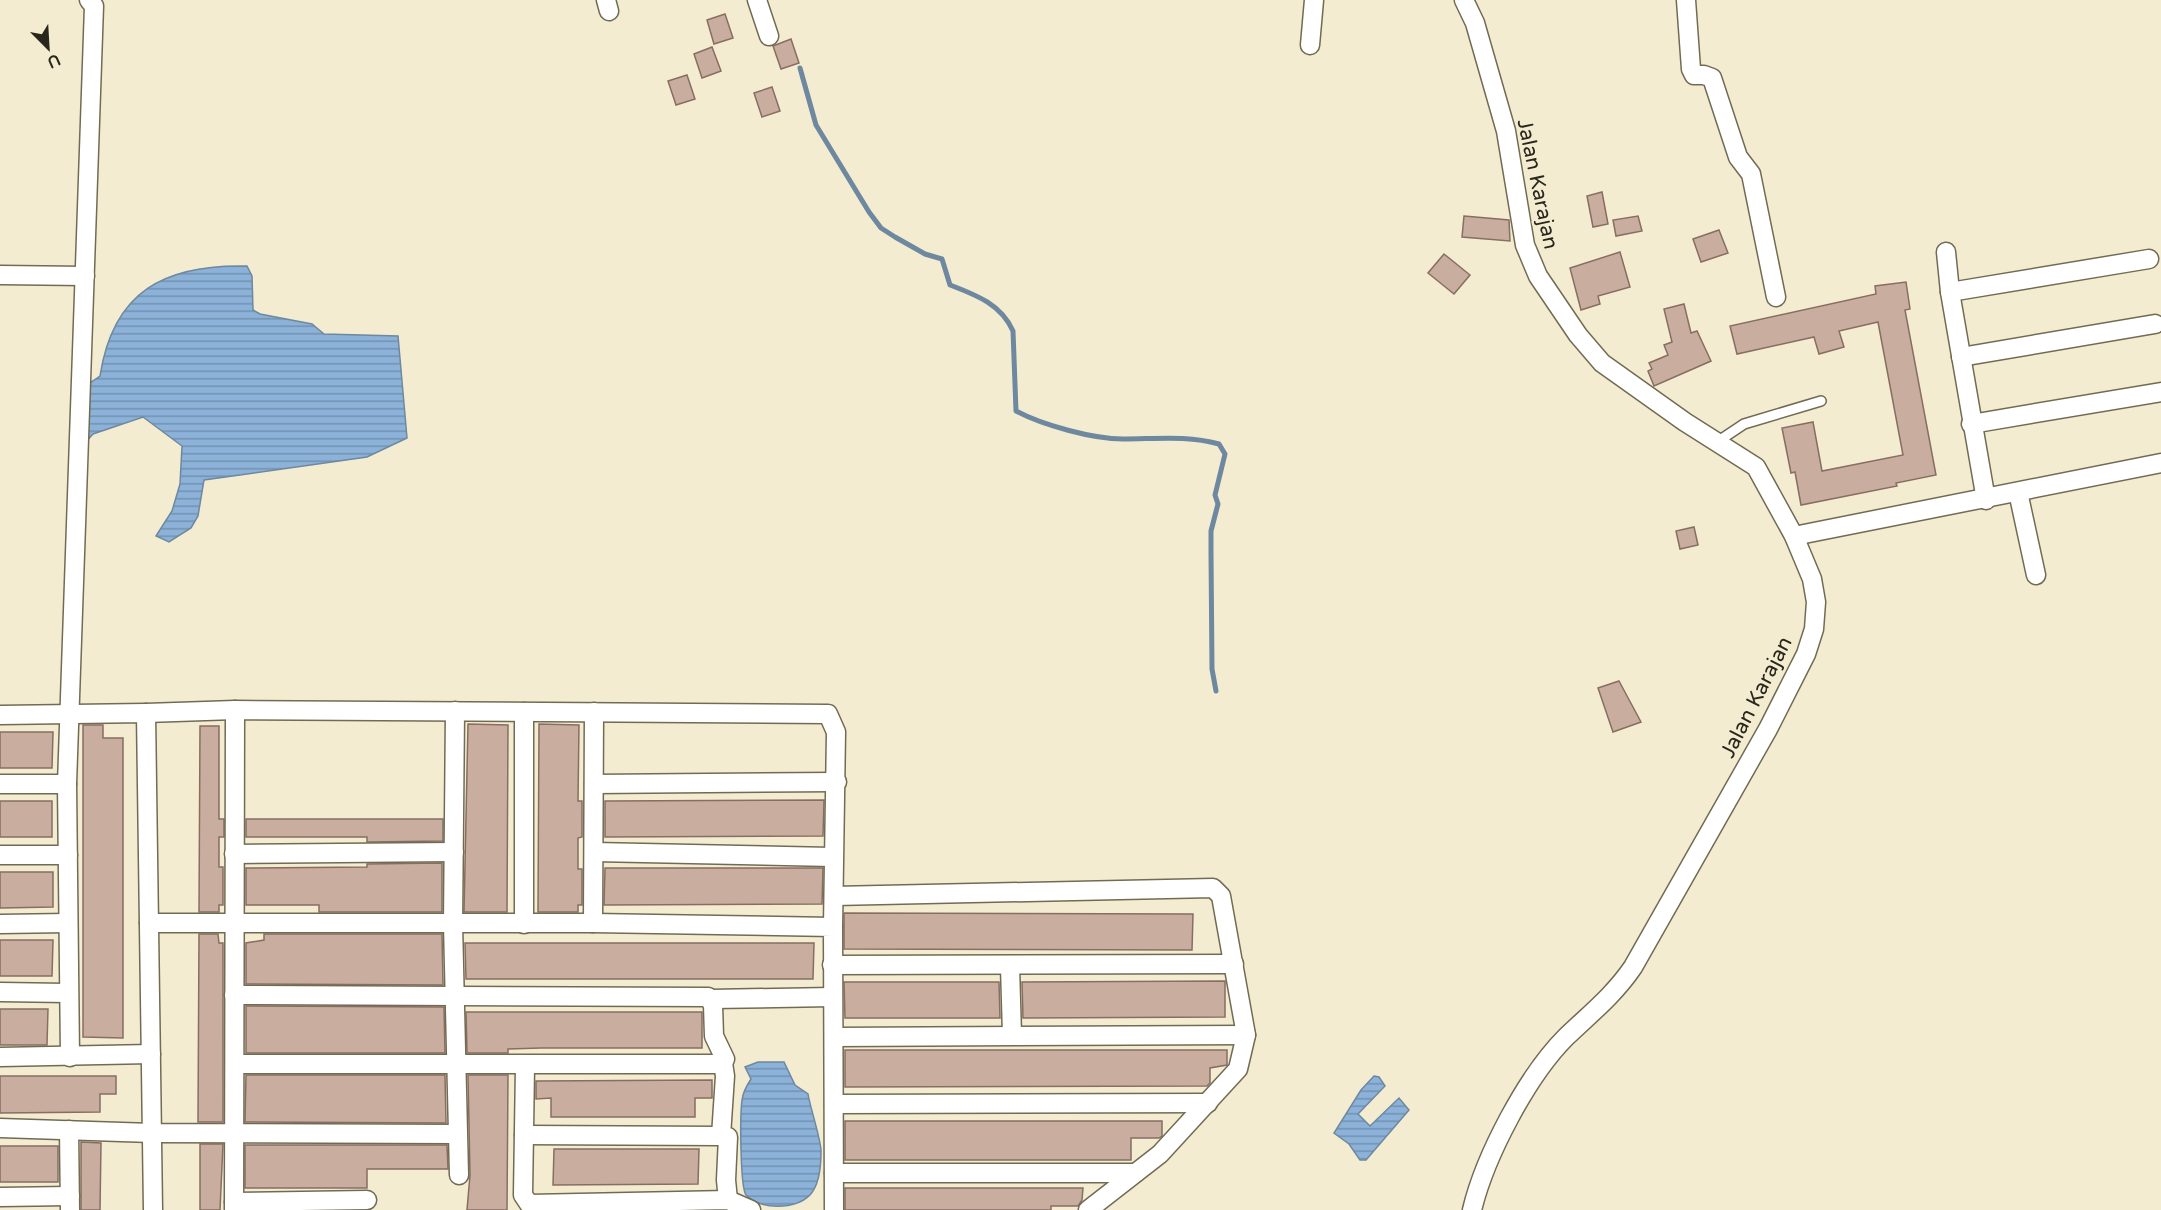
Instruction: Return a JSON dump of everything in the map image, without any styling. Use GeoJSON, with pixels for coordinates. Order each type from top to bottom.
{"type":"FeatureCollection","features":[{"type":"Feature","properties":{"kind":"street"},"geometry":{"type":"LineString","coordinates":[[70,1057],[67,993],[69,714],[94,6],[89,0]]}},
{"type":"Feature","properties":{"kind":"street"},"geometry":{"type":"LineString","coordinates":[[757,0],[769,36]]}},
{"type":"Feature","properties":{"kind":"street"},"geometry":{"type":"LineString","coordinates":[[1310,45],[1314,0]]}},
{"type":"Feature","properties":{"kind":"street","name":"Jalan Karajan"},"geometry":{"type":"LineString","coordinates":[[1464,0],[1475,22],[1503,121],[1525,245],[1538,276],[1578,335],[1602,363],[1756,467],[1794,536],[1812,579],[1816,602],[1814,629],[1806,654],[1768,729],[1633,967],[1617,990],[1566,1037],[1530,1082],[1503,1132],[1476,1195],[1472,1210]]}},
{"type":"Feature","properties":{"kind":"street"},"geometry":{"type":"LineString","coordinates":[[1686,0],[1690,69],[1694,75],[1712,78],[1738,157],[1751,174],[1776,297]]}},
{"type":"Feature","properties":{"kind":"street"},"geometry":{"type":"LineString","coordinates":[[1946,252],[1971,424],[1986,500]]}},
{"type":"Feature","properties":{"kind":"street"},"geometry":{"type":"LineString","coordinates":[[1950,292],[2149,259]]}},
{"type":"Feature","properties":{"kind":"street"},"geometry":{"type":"LineString","coordinates":[[0,275],[85,276]]}},
{"type":"Feature","properties":{"kind":"street"},"geometry":{"type":"LineString","coordinates":[[1961,357],[2155,324]]}},
{"type":"Feature","properties":{"kind":"street"},"geometry":{"type":"LineString","coordinates":[[1971,424],[2161,392]]}},
{"type":"Feature","properties":{"kind":"street"},"geometry":{"type":"LineString","coordinates":[[1794,536],[2161,464]]}},
{"type":"Feature","properties":{"kind":"street"},"geometry":{"type":"LineString","coordinates":[[2018,492],[2036,575]]}},
{"type":"Feature","properties":{"kind":"street"},"geometry":{"type":"LineString","coordinates":[[0,715],[235,710],[828,714],[836,732],[837,783],[832,857],[834,1210]]}},
{"type":"Feature","properties":{"kind":"street"},"geometry":{"type":"LineString","coordinates":[[235,710],[234,1206],[367,1200]]}},
{"type":"Feature","properties":{"kind":"street"},"geometry":{"type":"LineString","coordinates":[[455,711],[453,924],[459,1174]]}},
{"type":"Feature","properties":{"kind":"street"},"geometry":{"type":"LineString","coordinates":[[524,712],[524,924]]}},
{"type":"Feature","properties":{"kind":"street"},"geometry":{"type":"LineString","coordinates":[[593,923],[594,712]]}},
{"type":"Feature","properties":{"kind":"street"},"geometry":{"type":"LineString","coordinates":[[146,713],[153,1210]]}},
{"type":"Feature","properties":{"kind":"street"},"geometry":{"type":"LineString","coordinates":[[594,784],[837,783]]}},
{"type":"Feature","properties":{"kind":"street"},"geometry":{"type":"LineString","coordinates":[[0,784],[68,784]]}},
{"type":"Feature","properties":{"kind":"street"},"geometry":{"type":"LineString","coordinates":[[234,854],[454,852]]}},
{"type":"Feature","properties":{"kind":"street"},"geometry":{"type":"LineString","coordinates":[[594,852],[832,857]]}},
{"type":"Feature","properties":{"kind":"street"},"geometry":{"type":"LineString","coordinates":[[0,855],[68,855]]}},
{"type":"Feature","properties":{"kind":"street"},"geometry":{"type":"LineString","coordinates":[[834,896],[1213,888],[1221,896],[1246,1035],[1238,1069],[1160,1155],[1088,1210]]}},
{"type":"Feature","properties":{"kind":"street"},"geometry":{"type":"LineString","coordinates":[[149,922],[593,923],[832,927]]}},
{"type":"Feature","properties":{"kind":"street"},"geometry":{"type":"LineString","coordinates":[[0,924],[68,924]]}},
{"type":"Feature","properties":{"kind":"street"},"geometry":{"type":"LineString","coordinates":[[832,965],[1234,964]]}},
{"type":"Feature","properties":{"kind":"street"},"geometry":{"type":"LineString","coordinates":[[1010,966],[1012,1035]]}},
{"type":"Feature","properties":{"kind":"street"},"geometry":{"type":"LineString","coordinates":[[0,992],[67,993]]}},
{"type":"Feature","properties":{"kind":"street"},"geometry":{"type":"LineString","coordinates":[[234,995],[708,997],[711,999],[832,997]]}},
{"type":"Feature","properties":{"kind":"street"},"geometry":{"type":"LineString","coordinates":[[711,999],[714,1036],[725,1057],[721,1136]]}},
{"type":"Feature","properties":{"kind":"street"},"geometry":{"type":"LineString","coordinates":[[834,1037],[1246,1035]]}},
{"type":"Feature","properties":{"kind":"street"},"geometry":{"type":"LineString","coordinates":[[0,1057],[151,1054]]}},
{"type":"Feature","properties":{"kind":"street"},"geometry":{"type":"LineString","coordinates":[[235,1064],[525,1066],[723,1063]]}},
{"type":"Feature","properties":{"kind":"street"},"geometry":{"type":"LineString","coordinates":[[525,1066],[523,1195],[529,1204],[555,1207],[728,1200],[751,1210]]}},
{"type":"Feature","properties":{"kind":"street"},"geometry":{"type":"LineString","coordinates":[[834,1104],[1208,1103]]}},
{"type":"Feature","properties":{"kind":"street"},"geometry":{"type":"LineString","coordinates":[[0,1128],[152,1133],[457,1134]]}},
{"type":"Feature","properties":{"kind":"street"},"geometry":{"type":"LineString","coordinates":[[0,1197],[70,1203],[69,1130]]}},
{"type":"Feature","properties":{"kind":"street"},"geometry":{"type":"LineString","coordinates":[[524,1135],[728,1137],[726,1180],[728,1200]]}},
{"type":"Feature","properties":{"kind":"street"},"geometry":{"type":"LineString","coordinates":[[834,1173],[1135,1173]]}},
{"type":"Feature","properties":{"kind":"lane"},"geometry":{"type":"LineString","coordinates":[[1717,442],[1744,424],[1821,400]]}},
{"type":"Feature","properties":{"kind":"water"},"geometry":{"type":"Polygon","coordinates":[[[247,266],[252,276],[253,310],[260,314],[312,324],[324,334],[398,336],[407,438],[367,457],[204,480],[198,516],[191,528],[169,542],[156,536],[172,511],[180,484],[182,446],[143,417],[93,434],[82,446],[75,442],[89,403],[90,383],[100,376],[107,347],[117,323],[131,303],[148,288],[191,270],[247,266]]]}},
{"type":"Feature","properties":{"kind":"water"},"geometry":{"type":"Polygon","coordinates":[[[758,1062],[784,1062],[795,1085],[808,1094],[820,1141],[821,1163],[813,1191],[804,1200],[787,1206],[769,1206],[752,1200],[746,1195],[744,1189],[741,1108],[743,1094],[751,1079],[745,1067],[758,1062]]]}},
{"type":"Feature","properties":{"kind":"water"},"geometry":{"type":"Polygon","coordinates":[[[1374,1076],[1379,1077],[1385,1086],[1358,1114],[1370,1126],[1399,1098],[1409,1110],[1366,1160],[1360,1160],[1349,1144],[1334,1133],[1361,1090],[1374,1076]]]}},
{"type":"Feature","properties":{"kind":"building"},"geometry":{"type":"Polygon","coordinates":[[[725,14],[733,38],[714,44],[707,20],[725,14]]]}},
{"type":"Feature","properties":{"kind":"building"},"geometry":{"type":"Polygon","coordinates":[[[791,39],[799,63],[781,69],[773,46],[791,39]]]}},
{"type":"Feature","properties":{"kind":"building"},"geometry":{"type":"Polygon","coordinates":[[[712,47],[721,71],[702,78],[694,54],[712,47]]]}},
{"type":"Feature","properties":{"kind":"building"},"geometry":{"type":"Polygon","coordinates":[[[687,75],[695,99],[676,105],[668,81],[687,75]]]}},
{"type":"Feature","properties":{"kind":"building"},"geometry":{"type":"Polygon","coordinates":[[[772,87],[780,111],[762,117],[754,93],[772,87]]]}},
{"type":"Feature","properties":{"kind":"building"},"geometry":{"type":"Polygon","coordinates":[[[1602,192],[1608,224],[1593,227],[1587,196],[1602,192]]]}},
{"type":"Feature","properties":{"kind":"building"},"geometry":{"type":"Polygon","coordinates":[[[1464,216],[1509,220],[1510,241],[1462,237],[1464,216]]]}},
{"type":"Feature","properties":{"kind":"building"},"geometry":{"type":"Polygon","coordinates":[[[1638,216],[1642,231],[1616,236],[1613,220],[1638,216]]]}},
{"type":"Feature","properties":{"kind":"building"},"geometry":{"type":"Polygon","coordinates":[[[1719,230],[1728,253],[1701,262],[1693,239],[1719,230]]]}},
{"type":"Feature","properties":{"kind":"building"},"geometry":{"type":"Polygon","coordinates":[[[1620,252],[1630,287],[1598,296],[1600,304],[1581,310],[1570,268],[1620,252]]]}},
{"type":"Feature","properties":{"kind":"building"},"geometry":{"type":"Polygon","coordinates":[[[1444,254],[1470,275],[1454,294],[1428,273],[1444,254]]]}},
{"type":"Feature","properties":{"kind":"building"},"geometry":{"type":"Polygon","coordinates":[[[1906,282],[1910,309],[1905,310],[1936,475],[1896,483],[1897,486],[1801,505],[1795,472],[1791,473],[1782,428],[1813,422],[1822,471],[1903,455],[1878,322],[1839,331],[1844,347],[1819,354],[1814,337],[1737,354],[1730,326],[1876,294],[1875,286],[1906,282]]]}},
{"type":"Feature","properties":{"kind":"building"},"geometry":{"type":"Polygon","coordinates":[[[1684,304],[1691,333],[1697,331],[1711,361],[1654,386],[1648,371],[1652,369],[1649,363],[1668,355],[1664,345],[1672,342],[1664,309],[1684,304]]]}},
{"type":"Feature","properties":{"kind":"building"},"geometry":{"type":"Polygon","coordinates":[[[1694,527],[1698,545],[1680,549],[1676,531],[1694,527]]]}},
{"type":"Feature","properties":{"kind":"building"},"geometry":{"type":"Polygon","coordinates":[[[1619,681],[1641,722],[1613,732],[1598,688],[1619,681]]]}},
{"type":"Feature","properties":{"kind":"building"},"geometry":{"type":"Polygon","coordinates":[[[468,724],[508,725],[507,912],[464,912],[468,724]]]}},
{"type":"Feature","properties":{"kind":"building"},"geometry":{"type":"Polygon","coordinates":[[[539,724],[579,725],[578,801],[582,801],[582,837],[578,838],[578,869],[582,869],[582,905],[578,905],[578,912],[538,912],[539,724]]]}},
{"type":"Feature","properties":{"kind":"building"},"geometry":{"type":"Polygon","coordinates":[[[83,725],[103,725],[103,738],[123,738],[123,1038],[83,1037],[83,725]]]}},
{"type":"Feature","properties":{"kind":"building"},"geometry":{"type":"Polygon","coordinates":[[[200,726],[219,726],[219,819],[224,819],[224,837],[219,837],[219,867],[223,867],[223,905],[219,905],[219,912],[199,912],[200,726]]]}},
{"type":"Feature","properties":{"kind":"building"},"geometry":{"type":"Polygon","coordinates":[[[0,732],[53,732],[52,768],[0,768],[0,732]]]}},
{"type":"Feature","properties":{"kind":"building"},"geometry":{"type":"Polygon","coordinates":[[[824,800],[823,836],[605,837],[605,801],[824,800]]]}},
{"type":"Feature","properties":{"kind":"building"},"geometry":{"type":"Polygon","coordinates":[[[0,801],[52,801],[52,837],[0,837],[0,801]]]}},
{"type":"Feature","properties":{"kind":"building"},"geometry":{"type":"Polygon","coordinates":[[[246,819],[443,819],[443,841],[367,842],[367,837],[246,837],[246,819]]]}},
{"type":"Feature","properties":{"kind":"building"},"geometry":{"type":"Polygon","coordinates":[[[442,863],[442,912],[319,912],[319,905],[246,905],[246,868],[367,867],[367,864],[442,863]]]}},
{"type":"Feature","properties":{"kind":"building"},"geometry":{"type":"Polygon","coordinates":[[[605,868],[823,868],[822,904],[604,905],[605,868]]]}},
{"type":"Feature","properties":{"kind":"building"},"geometry":{"type":"Polygon","coordinates":[[[0,872],[53,872],[53,907],[0,908],[0,872]]]}},
{"type":"Feature","properties":{"kind":"building"},"geometry":{"type":"Polygon","coordinates":[[[844,913],[1193,914],[1192,950],[844,949],[844,913]]]}},
{"type":"Feature","properties":{"kind":"building"},"geometry":{"type":"Polygon","coordinates":[[[199,934],[218,934],[219,943],[223,943],[223,1122],[198,1122],[199,934]]]}},
{"type":"Feature","properties":{"kind":"building"},"geometry":{"type":"Polygon","coordinates":[[[264,934],[442,934],[443,985],[246,984],[246,943],[264,940],[264,934]]]}},
{"type":"Feature","properties":{"kind":"building"},"geometry":{"type":"Polygon","coordinates":[[[0,940],[53,940],[52,976],[0,976],[0,940]]]}},
{"type":"Feature","properties":{"kind":"building"},"geometry":{"type":"Polygon","coordinates":[[[465,943],[814,943],[813,979],[466,979],[465,943]]]}},
{"type":"Feature","properties":{"kind":"building"},"geometry":{"type":"Polygon","coordinates":[[[1225,981],[1225,1017],[1023,1018],[1022,982],[1225,981]]]}},
{"type":"Feature","properties":{"kind":"building"},"geometry":{"type":"Polygon","coordinates":[[[844,982],[999,982],[1000,1018],[845,1018],[844,982]]]}},
{"type":"Feature","properties":{"kind":"building"},"geometry":{"type":"Polygon","coordinates":[[[246,1006],[444,1007],[445,1053],[246,1053],[246,1006]]]}},
{"type":"Feature","properties":{"kind":"building"},"geometry":{"type":"Polygon","coordinates":[[[0,1009],[48,1009],[47,1045],[0,1045],[0,1009]]]}},
{"type":"Feature","properties":{"kind":"building"},"geometry":{"type":"Polygon","coordinates":[[[466,1012],[702,1012],[702,1048],[541,1048],[508,1049],[508,1053],[467,1053],[466,1012]]]}},
{"type":"Feature","properties":{"kind":"building"},"geometry":{"type":"Polygon","coordinates":[[[845,1050],[1227,1050],[1227,1065],[1210,1068],[1210,1083],[1207,1086],[845,1087],[845,1050]]]}},
{"type":"Feature","properties":{"kind":"building"},"geometry":{"type":"Polygon","coordinates":[[[246,1075],[445,1075],[446,1123],[245,1122],[246,1075]]]}},
{"type":"Feature","properties":{"kind":"building"},"geometry":{"type":"Polygon","coordinates":[[[468,1075],[508,1075],[507,1210],[467,1210],[470,1175],[468,1075]]]}},
{"type":"Feature","properties":{"kind":"building"},"geometry":{"type":"Polygon","coordinates":[[[0,1076],[116,1076],[116,1094],[100,1094],[100,1112],[0,1113],[0,1076]]]}},
{"type":"Feature","properties":{"kind":"building"},"geometry":{"type":"Polygon","coordinates":[[[712,1080],[712,1098],[695,1098],[695,1117],[551,1117],[551,1098],[536,1099],[536,1081],[712,1080]]]}},
{"type":"Feature","properties":{"kind":"building"},"geometry":{"type":"Polygon","coordinates":[[[845,1121],[1162,1121],[1162,1136],[1159,1138],[1131,1138],[1131,1160],[845,1160],[845,1121]]]}},
{"type":"Feature","properties":{"kind":"building"},"geometry":{"type":"Polygon","coordinates":[[[81,1142],[101,1143],[100,1210],[81,1210],[81,1142]]]}},
{"type":"Feature","properties":{"kind":"building"},"geometry":{"type":"Polygon","coordinates":[[[200,1144],[223,1144],[220,1210],[200,1210],[200,1144]]]}},
{"type":"Feature","properties":{"kind":"building"},"geometry":{"type":"Polygon","coordinates":[[[245,1145],[447,1145],[448,1169],[367,1169],[367,1188],[245,1188],[245,1145]]]}},
{"type":"Feature","properties":{"kind":"building"},"geometry":{"type":"Polygon","coordinates":[[[0,1146],[58,1146],[58,1182],[0,1182],[0,1146]]]}},
{"type":"Feature","properties":{"kind":"building"},"geometry":{"type":"Polygon","coordinates":[[[554,1149],[699,1149],[698,1184],[553,1185],[554,1149]]]}},
{"type":"Feature","properties":{"kind":"building"},"geometry":{"type":"Polygon","coordinates":[[[845,1188],[1083,1188],[1082,1200],[1078,1206],[1051,1206],[1051,1210],[845,1210],[845,1188]]]}},
{"type":"Feature","properties":{"kind":"waterway"},"geometry":{"type":"LineString","coordinates":[[800,68],[816,125],[881,228],[925,254],[942,259],[950,285],[995,307],[1008,322],[1013,331],[1016,411],[1053,426],[1097,437],[1183,438],[1219,444],[1225,454],[1215,495],[1218,504],[1211,531],[1212,669],[1216,691]]}}]}
